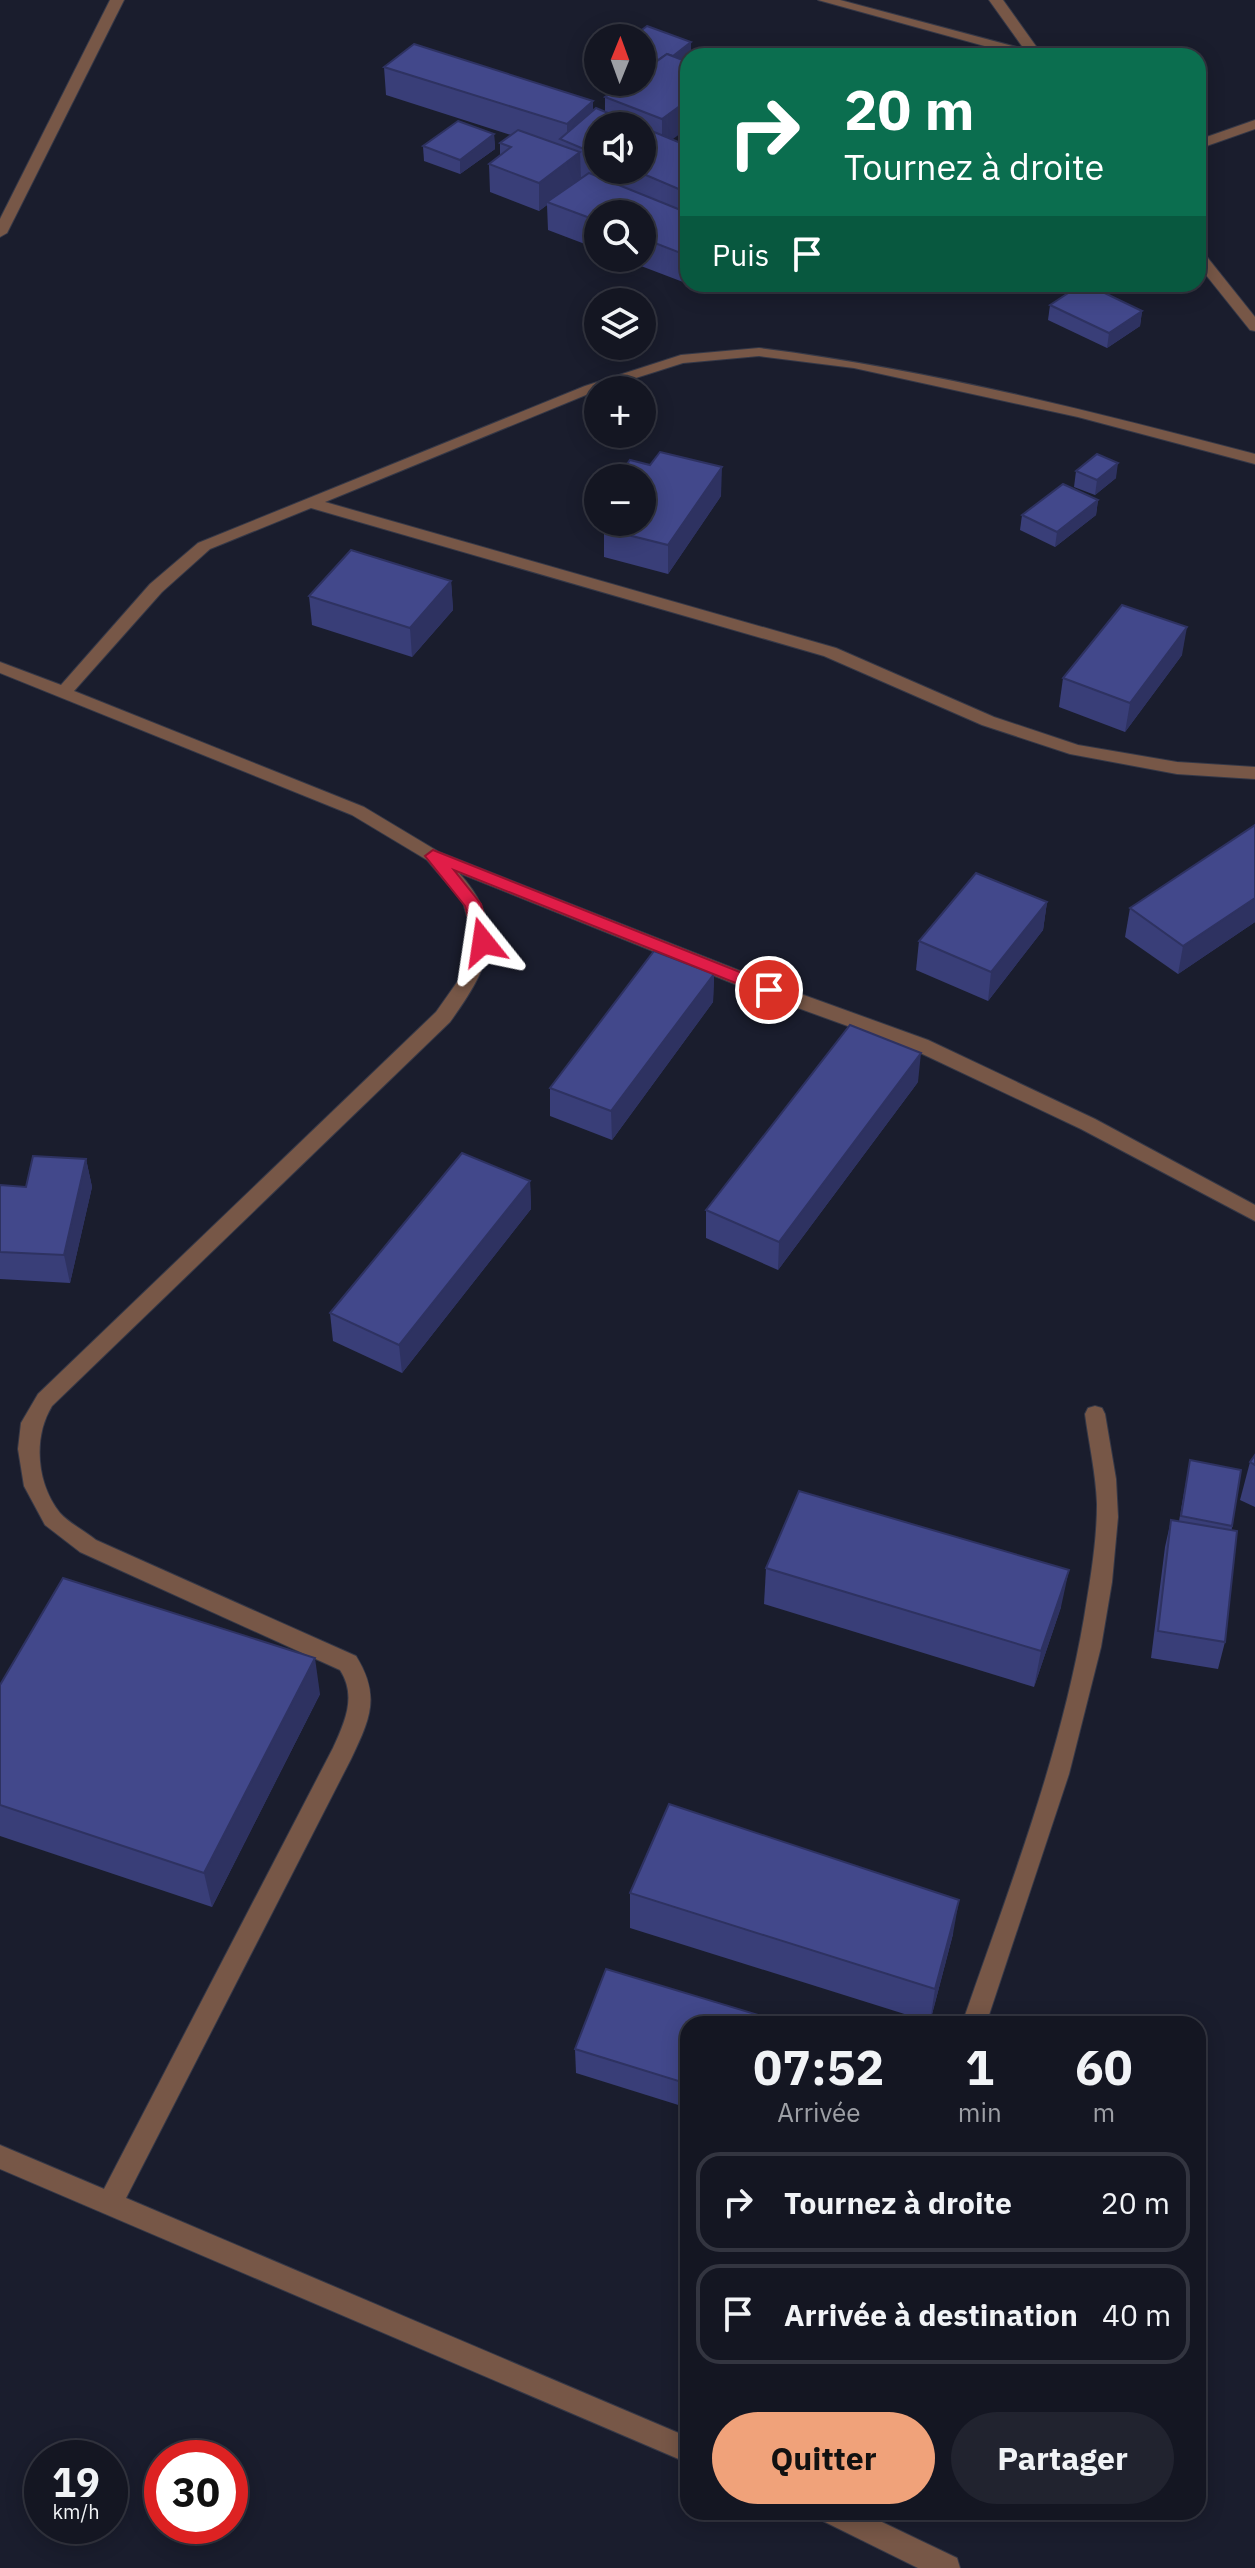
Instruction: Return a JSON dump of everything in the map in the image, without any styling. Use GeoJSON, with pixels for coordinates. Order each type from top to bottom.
{"type":"FeatureCollection","features":[{"type":"Feature","properties":{"kind":"street"},"geometry":{"type":"LineString","coordinates":[[0,233],[117,0]]}},
{"type":"Feature","properties":{"kind":"street"},"geometry":{"type":"LineString","coordinates":[[825,0],[1006,48]]}},
{"type":"Feature","properties":{"kind":"street"},"geometry":{"type":"LineString","coordinates":[[996,0],[1030,48]]}},
{"type":"Feature","properties":{"kind":"street"},"geometry":{"type":"LineString","coordinates":[[1206,142],[1255,124]]}},
{"type":"Feature","properties":{"kind":"street"},"geometry":{"type":"LineString","coordinates":[[1206,265],[1255,327]]}},
{"type":"Feature","properties":{"kind":"street"},"geometry":{"type":"LineString","coordinates":[[64,692],[156,588],[204,546],[605,384],[681,359],[759,352],[854,364],[1080,413],[1255,459]]}},
{"type":"Feature","properties":{"kind":"street"},"geometry":{"type":"LineString","coordinates":[[307,502],[830,652],[988,721],[1076,750],[1177,768],[1255,773]]}},
{"type":"Feature","properties":{"kind":"street"},"geometry":{"type":"LineString","coordinates":[[0,667],[358,811],[433,856],[769,990],[921,1045],[1088,1124],[1255,1214]]}},
{"type":"Feature","properties":{"kind":"street"},"geometry":{"type":"LineString","coordinates":[[110,2203],[343,1752],[359,1715],[361,1694],[359,1677],[348,1663],[88,1546],[53,1519],[35,1486],[28,1449],[31,1423],[45,1400],[443,1017],[470,982],[483,942],[473,904],[433,856]]}},
{"type":"Feature","properties":{"kind":"street"},"geometry":{"type":"LineString","coordinates":[[977,2016],[1059,1769],[1095,1634],[1107,1514],[1095,1414]]}},
{"type":"Feature","properties":{"kind":"street"},"geometry":{"type":"LineString","coordinates":[[0,2157],[680,2447]]}},
{"type":"Feature","properties":{"kind":"street"},"geometry":{"type":"LineString","coordinates":[[848,2520],[947,2568]]}},
{"type":"Feature","properties":{"kind":"building"},"geometry":{"type":"Polygon","coordinates":[[[656,29],[691,42],[673,56],[667,54],[656,61],[656,29]]]}},
{"type":"Feature","properties":{"kind":"building"},"geometry":{"type":"Polygon","coordinates":[[[414,44],[593,101],[567,124],[384,67],[414,44]]]}},
{"type":"Feature","properties":{"kind":"building"},"geometry":{"type":"Polygon","coordinates":[[[667,54],[680,59],[680,106],[662,119],[656,117],[656,112],[644,112],[605,97],[656,96],[656,62],[667,54]]]}},
{"type":"Feature","properties":{"kind":"building"},"geometry":{"type":"Polygon","coordinates":[[[584,118],[584,149],[560,139],[584,118]]]}},
{"type":"Feature","properties":{"kind":"building"},"geometry":{"type":"Polygon","coordinates":[[[458,121],[494,134],[460,160],[423,146],[458,121]]]}},
{"type":"Feature","properties":{"kind":"building"},"geometry":{"type":"Polygon","coordinates":[[[518,130],[580,152],[539,183],[489,164],[511,147],[500,143],[518,130]]]}},
{"type":"Feature","properties":{"kind":"building"},"geometry":{"type":"Polygon","coordinates":[[[656,133],[680,143],[680,190],[656,179],[656,133]]]}},
{"type":"Feature","properties":{"kind":"building"},"geometry":{"type":"Polygon","coordinates":[[[584,176],[584,184],[616,184],[656,200],[584,200],[584,216],[547,202],[584,176]]]}},
{"type":"Feature","properties":{"kind":"building"},"geometry":{"type":"Polygon","coordinates":[[[656,200],[680,210],[680,253],[656,243],[656,200]]]}},
{"type":"Feature","properties":{"kind":"building"},"geometry":{"type":"Polygon","coordinates":[[[1070,292],[1103,292],[1142,311],[1109,333],[1050,305],[1070,292]]]}},
{"type":"Feature","properties":{"kind":"building"},"geometry":{"type":"Polygon","coordinates":[[[660,452],[722,467],[668,545],[632,536],[656,536],[656,464],[651,464],[660,452]]]}},
{"type":"Feature","properties":{"kind":"building"},"geometry":{"type":"Polygon","coordinates":[[[1097,454],[1118,463],[1097,480],[1076,471],[1097,454]]]}},
{"type":"Feature","properties":{"kind":"building"},"geometry":{"type":"Polygon","coordinates":[[[1063,484],[1098,500],[1057,532],[1022,515],[1063,484]]]}},
{"type":"Feature","properties":{"kind":"building"},"geometry":{"type":"Polygon","coordinates":[[[351,550],[451,581],[410,628],[309,596],[351,550]]]}},
{"type":"Feature","properties":{"kind":"building"},"geometry":{"type":"Polygon","coordinates":[[[1122,605],[1187,627],[1130,703],[1063,678],[1122,605]]]}},
{"type":"Feature","properties":{"kind":"building"},"geometry":{"type":"Polygon","coordinates":[[[1255,825],[1255,898],[1183,946],[1130,908],[1255,825]]]}},
{"type":"Feature","properties":{"kind":"building"},"geometry":{"type":"Polygon","coordinates":[[[976,873],[1047,902],[991,972],[919,941],[976,873]]]}},
{"type":"Feature","properties":{"kind":"building"},"geometry":{"type":"Polygon","coordinates":[[[654,951],[714,974],[611,1111],[550,1088],[654,951]]]}},
{"type":"Feature","properties":{"kind":"building"},"geometry":{"type":"Polygon","coordinates":[[[850,1025],[921,1053],[779,1242],[706,1210],[850,1025]]]}},
{"type":"Feature","properties":{"kind":"building"},"geometry":{"type":"Polygon","coordinates":[[[462,1153],[530,1181],[399,1345],[330,1313],[462,1153]]]}},
{"type":"Feature","properties":{"kind":"building"},"geometry":{"type":"Polygon","coordinates":[[[33,1156],[86,1159],[64,1255],[0,1252],[0,1185],[26,1187],[33,1156]]]}},
{"type":"Feature","properties":{"kind":"building"},"geometry":{"type":"Polygon","coordinates":[[[1190,1460],[1241,1470],[1232,1526],[1181,1516],[1190,1460]]]}},
{"type":"Feature","properties":{"kind":"building"},"geometry":{"type":"Polygon","coordinates":[[[799,1491],[1069,1570],[1041,1651],[766,1568],[799,1491]]]}},
{"type":"Feature","properties":{"kind":"building"},"geometry":{"type":"Polygon","coordinates":[[[1171,1520],[1237,1531],[1225,1642],[1158,1631],[1171,1520]]]}},
{"type":"Feature","properties":{"kind":"building"},"geometry":{"type":"Polygon","coordinates":[[[63,1578],[315,1658],[204,1873],[0,1805],[0,1685],[63,1578]]]}},
{"type":"Feature","properties":{"kind":"building"},"geometry":{"type":"Polygon","coordinates":[[[669,1804],[959,1900],[935,1989],[630,1893],[669,1804]]]}},
{"type":"Feature","properties":{"kind":"building"},"geometry":{"type":"Polygon","coordinates":[[[606,1969],[762,2016],[680,2016],[680,2082],[575,2049],[606,1969]]]}},
{"type":"Feature","properties":{"kind":"route"},"geometry":{"type":"LineString","coordinates":[[483,942],[473,904],[433,856],[769,990]]}}]}
